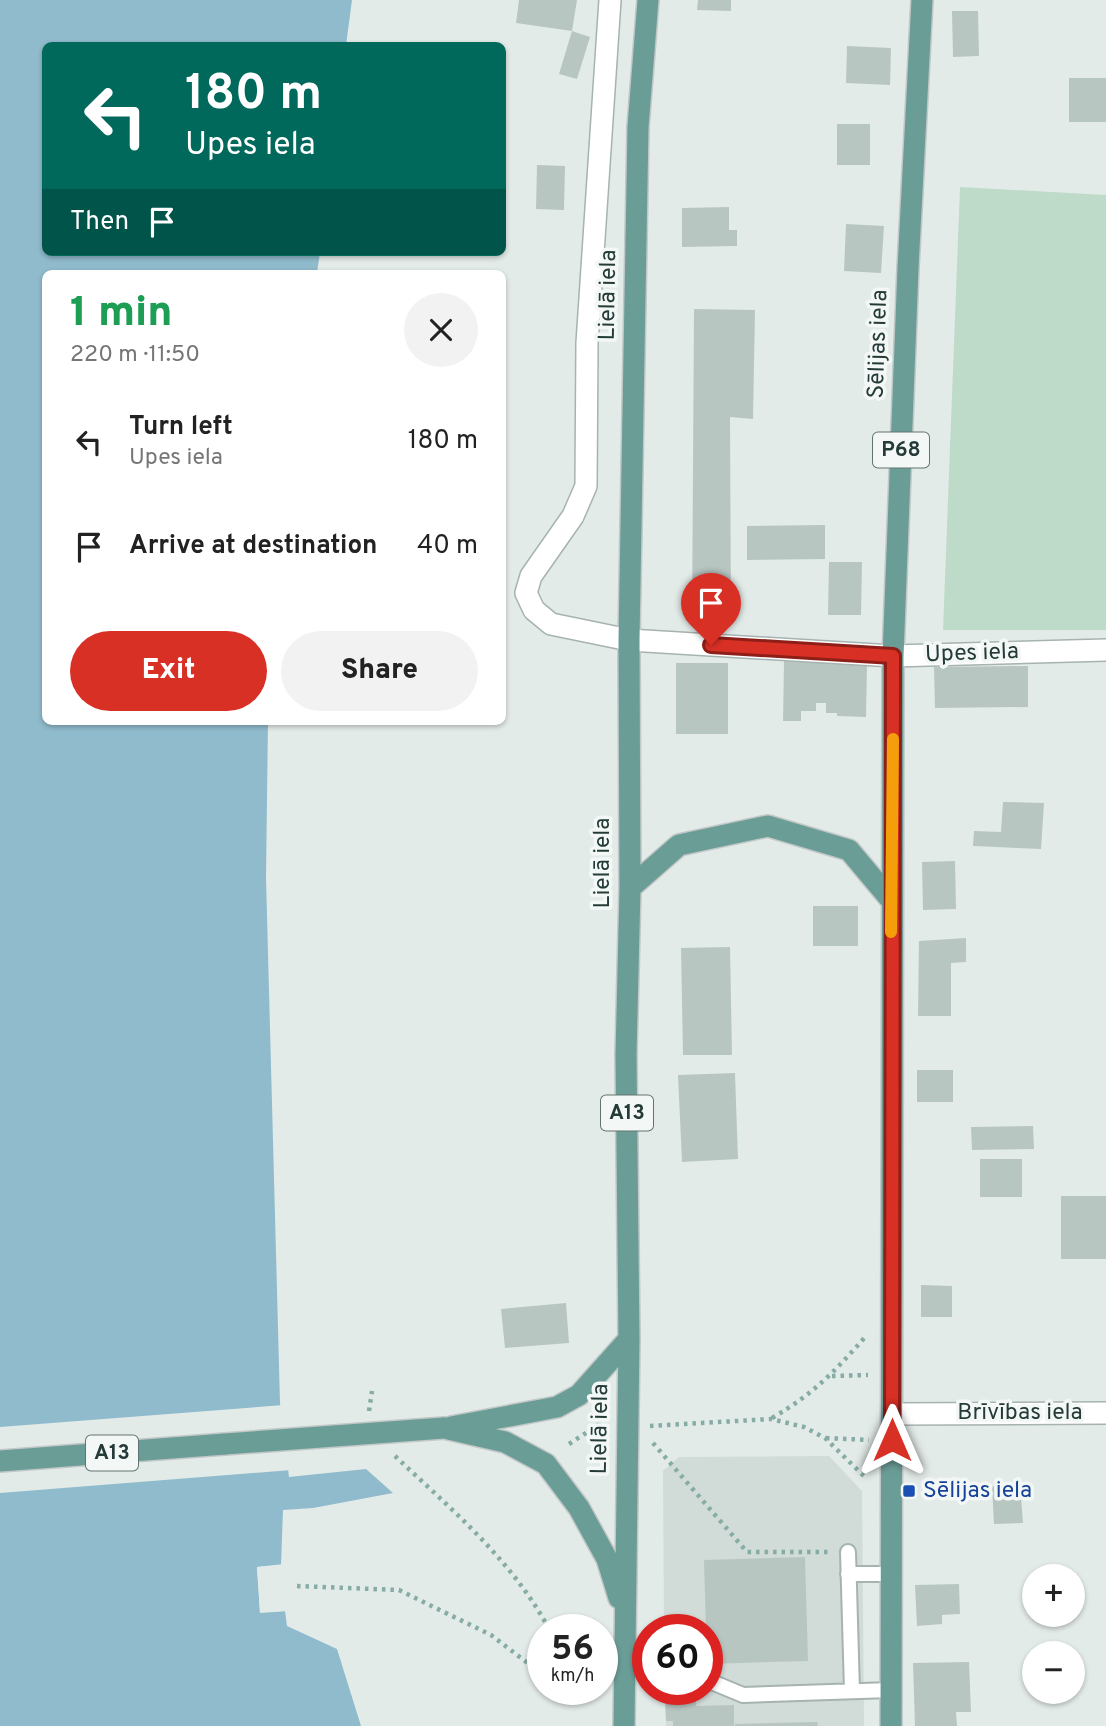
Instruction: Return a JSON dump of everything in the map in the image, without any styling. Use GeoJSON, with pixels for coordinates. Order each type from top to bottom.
{"type":"FeatureCollection","features":[{"type":"Feature","properties":{"kind":"main road","name":"Lielā iela"},"geometry":{"type":"LineString","coordinates":[[624,1726],[629,1339],[626,1055],[629,640],[638,127],[648,0]]}},
{"type":"Feature","properties":{"kind":"main road","name":"Sēlijas iela"},"geometry":{"type":"LineString","coordinates":[[891,1726],[893,656],[908,268],[922,0]]}},
{"type":"Feature","properties":{"kind":"main road"},"geometry":{"type":"LineString","coordinates":[[629,888],[679,845],[768,826],[849,850],[891,900]]}},
{"type":"Feature","properties":{"kind":"main road","name":"A13"},"geometry":{"type":"LineString","coordinates":[[0,1461],[444,1428],[557,1407],[579,1395],[629,1339]]}},
{"type":"Feature","properties":{"kind":"main road","name":"A13"},"geometry":{"type":"LineString","coordinates":[[444,1428],[505,1442],[546,1464],[579,1507],[607,1559],[625,1615]]}},
{"type":"Feature","properties":{"kind":"street","name":"Upes iela"},"geometry":{"type":"LineString","coordinates":[[610,0],[587,343],[586,486],[573,516],[531,576],[526,593],[534,610],[551,624],[629,640],[893,656],[1106,650]]}},
{"type":"Feature","properties":{"kind":"street","name":"Brīvības iela"},"geometry":{"type":"LineString","coordinates":[[893,1414],[1106,1413]]}},
{"type":"Feature","properties":{"kind":"lane"},"geometry":{"type":"LineString","coordinates":[[848,1552],[852,1691]]}},
{"type":"Feature","properties":{"kind":"lane"},"geometry":{"type":"LineString","coordinates":[[848,1574],[892,1574]]}},
{"type":"Feature","properties":{"kind":"lane"},"geometry":{"type":"LineString","coordinates":[[723,1687],[743,1695],[891,1690]]}},
{"type":"Feature","properties":{"kind":"path"},"geometry":{"type":"LineString","coordinates":[[771,1419],[803,1399],[831,1376],[874,1326]]}},
{"type":"Feature","properties":{"kind":"path"},"geometry":{"type":"LineString","coordinates":[[831,1376],[862,1376]]}},
{"type":"Feature","properties":{"kind":"path"},"geometry":{"type":"LineString","coordinates":[[368,1416],[372,1391]]}},
{"type":"Feature","properties":{"kind":"path"},"geometry":{"type":"LineString","coordinates":[[638,1426],[771,1419],[804,1427],[825,1438],[874,1486]]}},
{"type":"Feature","properties":{"kind":"path"},"geometry":{"type":"LineString","coordinates":[[569,1444],[598,1426]]}},
{"type":"Feature","properties":{"kind":"path"},"geometry":{"type":"LineString","coordinates":[[825,1438],[864,1440]]}},
{"type":"Feature","properties":{"kind":"path"},"geometry":{"type":"LineString","coordinates":[[385,1447],[484,1540],[541,1614]]}},
{"type":"Feature","properties":{"kind":"path"},"geometry":{"type":"LineString","coordinates":[[668,1461],[747,1552],[848,1552]]}},
{"type":"Feature","properties":{"kind":"path"},"geometry":{"type":"LineString","coordinates":[[297,1586],[398,1590],[491,1635],[527,1663]]}},
{"type":"Feature","properties":{"kind":"shaded area"},"geometry":{"type":"Polygon","coordinates":[[[829,1456],[862,1491],[864,1726],[666,1726],[665,1705],[723,1705],[723,1614],[664,1614],[663,1471],[679,1457],[829,1456]]]}},
{"type":"Feature","properties":{"kind":"green space"},"geometry":{"type":"Polygon","coordinates":[[[960,187],[1106,195],[1106,630],[943,630],[960,187]]]}},
{"type":"Feature","properties":{"kind":"water"},"geometry":{"type":"Polygon","coordinates":[[[0,0],[352,0],[346,42],[42,42],[42,256],[319,256],[317,270],[42,270],[42,725],[268,725],[266,878],[280,1403],[289,1477],[366,1469],[393,1493],[313,1508],[283,1510],[281,1565],[257,1567],[260,1612],[285,1611],[287,1626],[337,1649],[361,1726],[0,1726],[0,0]]]}},
{"type":"Feature","properties":{"kind":"pier"},"geometry":{"type":"Polygon","coordinates":[[[284,1405],[292,1470],[0,1493],[0,1427],[284,1405]]]}},
{"type":"Feature","properties":{"kind":"pier"},"geometry":{"type":"Polygon","coordinates":[[[284,1564],[282,1568],[260,1570],[264,1609],[285,1608],[288,1611],[260,1613],[257,1567],[284,1564]]]}},
{"type":"Feature","properties":{"kind":"building"},"geometry":{"type":"Polygon","coordinates":[[[519,0],[577,0],[572,31],[516,23],[519,0]]]}},
{"type":"Feature","properties":{"kind":"building"},"geometry":{"type":"Polygon","coordinates":[[[698,0],[731,0],[731,11],[697,10],[698,0]]]}},
{"type":"Feature","properties":{"kind":"building"},"geometry":{"type":"Polygon","coordinates":[[[952,11],[978,11],[979,56],[953,57],[952,11]]]}},
{"type":"Feature","properties":{"kind":"building"},"geometry":{"type":"Polygon","coordinates":[[[572,31],[590,37],[577,79],[559,74],[572,31]]]}},
{"type":"Feature","properties":{"kind":"building"},"geometry":{"type":"Polygon","coordinates":[[[847,46],[891,48],[890,85],[846,83],[847,46]]]}},
{"type":"Feature","properties":{"kind":"building"},"geometry":{"type":"Polygon","coordinates":[[[1069,78],[1106,78],[1106,122],[1069,122],[1069,78]]]}},
{"type":"Feature","properties":{"kind":"building"},"geometry":{"type":"Polygon","coordinates":[[[837,124],[870,124],[870,165],[837,165],[837,124]]]}},
{"type":"Feature","properties":{"kind":"building"},"geometry":{"type":"Polygon","coordinates":[[[537,165],[565,166],[564,210],[536,209],[537,165]]]}},
{"type":"Feature","properties":{"kind":"building"},"geometry":{"type":"Polygon","coordinates":[[[729,207],[729,230],[737,230],[737,246],[682,247],[682,208],[729,207]]]}},
{"type":"Feature","properties":{"kind":"building"},"geometry":{"type":"Polygon","coordinates":[[[846,224],[884,226],[881,273],[844,271],[846,224]]]}},
{"type":"Feature","properties":{"kind":"building"},"geometry":{"type":"Polygon","coordinates":[[[694,309],[755,310],[753,419],[730,417],[731,621],[692,620],[694,309]]]}},
{"type":"Feature","properties":{"kind":"building"},"geometry":{"type":"Polygon","coordinates":[[[825,525],[825,559],[747,560],[747,526],[825,525]]]}},
{"type":"Feature","properties":{"kind":"building"},"geometry":{"type":"Polygon","coordinates":[[[829,562],[862,562],[861,615],[828,615],[829,562]]]}},
{"type":"Feature","properties":{"kind":"building"},"geometry":{"type":"Polygon","coordinates":[[[784,661],[867,663],[866,717],[826,713],[826,703],[816,703],[816,711],[801,711],[801,721],[783,721],[784,661]]]}},
{"type":"Feature","properties":{"kind":"building"},"geometry":{"type":"Polygon","coordinates":[[[676,663],[728,663],[728,734],[676,734],[676,663]]]}},
{"type":"Feature","properties":{"kind":"building"},"geometry":{"type":"Polygon","coordinates":[[[1028,666],[1028,707],[935,708],[934,667],[1028,666]]]}},
{"type":"Feature","properties":{"kind":"building"},"geometry":{"type":"Polygon","coordinates":[[[1003,802],[1044,803],[1041,849],[973,846],[974,831],[1001,832],[1003,802]]]}},
{"type":"Feature","properties":{"kind":"building"},"geometry":{"type":"Polygon","coordinates":[[[955,861],[956,909],[923,910],[922,862],[955,861]]]}},
{"type":"Feature","properties":{"kind":"building"},"geometry":{"type":"Polygon","coordinates":[[[813,906],[858,906],[858,946],[813,946],[813,906]]]}},
{"type":"Feature","properties":{"kind":"building"},"geometry":{"type":"Polygon","coordinates":[[[966,938],[966,962],[951,963],[951,1016],[918,1016],[919,941],[966,938]]]}},
{"type":"Feature","properties":{"kind":"building"},"geometry":{"type":"Polygon","coordinates":[[[730,947],[732,1055],[683,1055],[681,948],[730,947]]]}},
{"type":"Feature","properties":{"kind":"building"},"geometry":{"type":"Polygon","coordinates":[[[917,1070],[953,1070],[953,1102],[917,1102],[917,1070]]]}},
{"type":"Feature","properties":{"kind":"building"},"geometry":{"type":"Polygon","coordinates":[[[735,1073],[738,1159],[682,1162],[678,1075],[735,1073]]]}},
{"type":"Feature","properties":{"kind":"building"},"geometry":{"type":"Polygon","coordinates":[[[1033,1126],[1034,1149],[972,1150],[971,1127],[1033,1126]]]}},
{"type":"Feature","properties":{"kind":"building"},"geometry":{"type":"Polygon","coordinates":[[[980,1159],[1022,1159],[1022,1197],[980,1197],[980,1159]]]}},
{"type":"Feature","properties":{"kind":"building"},"geometry":{"type":"Polygon","coordinates":[[[1061,1196],[1106,1196],[1106,1259],[1061,1259],[1061,1196]]]}},
{"type":"Feature","properties":{"kind":"building"},"geometry":{"type":"Polygon","coordinates":[[[921,1285],[952,1286],[952,1317],[921,1317],[921,1285]]]}},
{"type":"Feature","properties":{"kind":"building"},"geometry":{"type":"Polygon","coordinates":[[[566,1303],[569,1343],[505,1348],[501,1309],[566,1303]]]}},
{"type":"Feature","properties":{"kind":"building"},"geometry":{"type":"Polygon","coordinates":[[[1020,1485],[1023,1523],[994,1524],[992,1486],[1020,1485]]]}},
{"type":"Feature","properties":{"kind":"building"},"geometry":{"type":"Polygon","coordinates":[[[805,1557],[808,1661],[723,1664],[723,1614],[706,1614],[704,1560],[805,1557]]]}},
{"type":"Feature","properties":{"kind":"building"},"geometry":{"type":"Polygon","coordinates":[[[959,1584],[960,1614],[942,1615],[942,1624],[917,1626],[915,1585],[959,1584]]]}},
{"type":"Feature","properties":{"kind":"building"},"geometry":{"type":"Polygon","coordinates":[[[969,1662],[971,1712],[956,1712],[957,1726],[915,1726],[913,1663],[969,1662]]]}},
{"type":"Feature","properties":{"kind":"building"},"geometry":{"type":"Polygon","coordinates":[[[665,1705],[734,1705],[734,1726],[673,1726],[673,1721],[666,1721],[665,1705]]]}},
{"type":"Feature","properties":{"kind":"building"},"geometry":{"type":"Polygon","coordinates":[[[817,1722],[818,1726],[735,1726],[735,1724],[817,1722]]]}},
{"type":"Feature","properties":{"kind":"slow traffic"},"geometry":{"type":"LineString","coordinates":[[891,932],[893,739]]}},
{"type":"Feature","properties":{"kind":"place","name":"Sēlijas iela"},"geometry":{"type":"Point","coordinates":[909,1491]}},
{"type":"Feature","properties":{"kind":"route"},"geometry":{"type":"LineString","coordinates":[[711,645],[893,656],[892,1440]]}}]}
